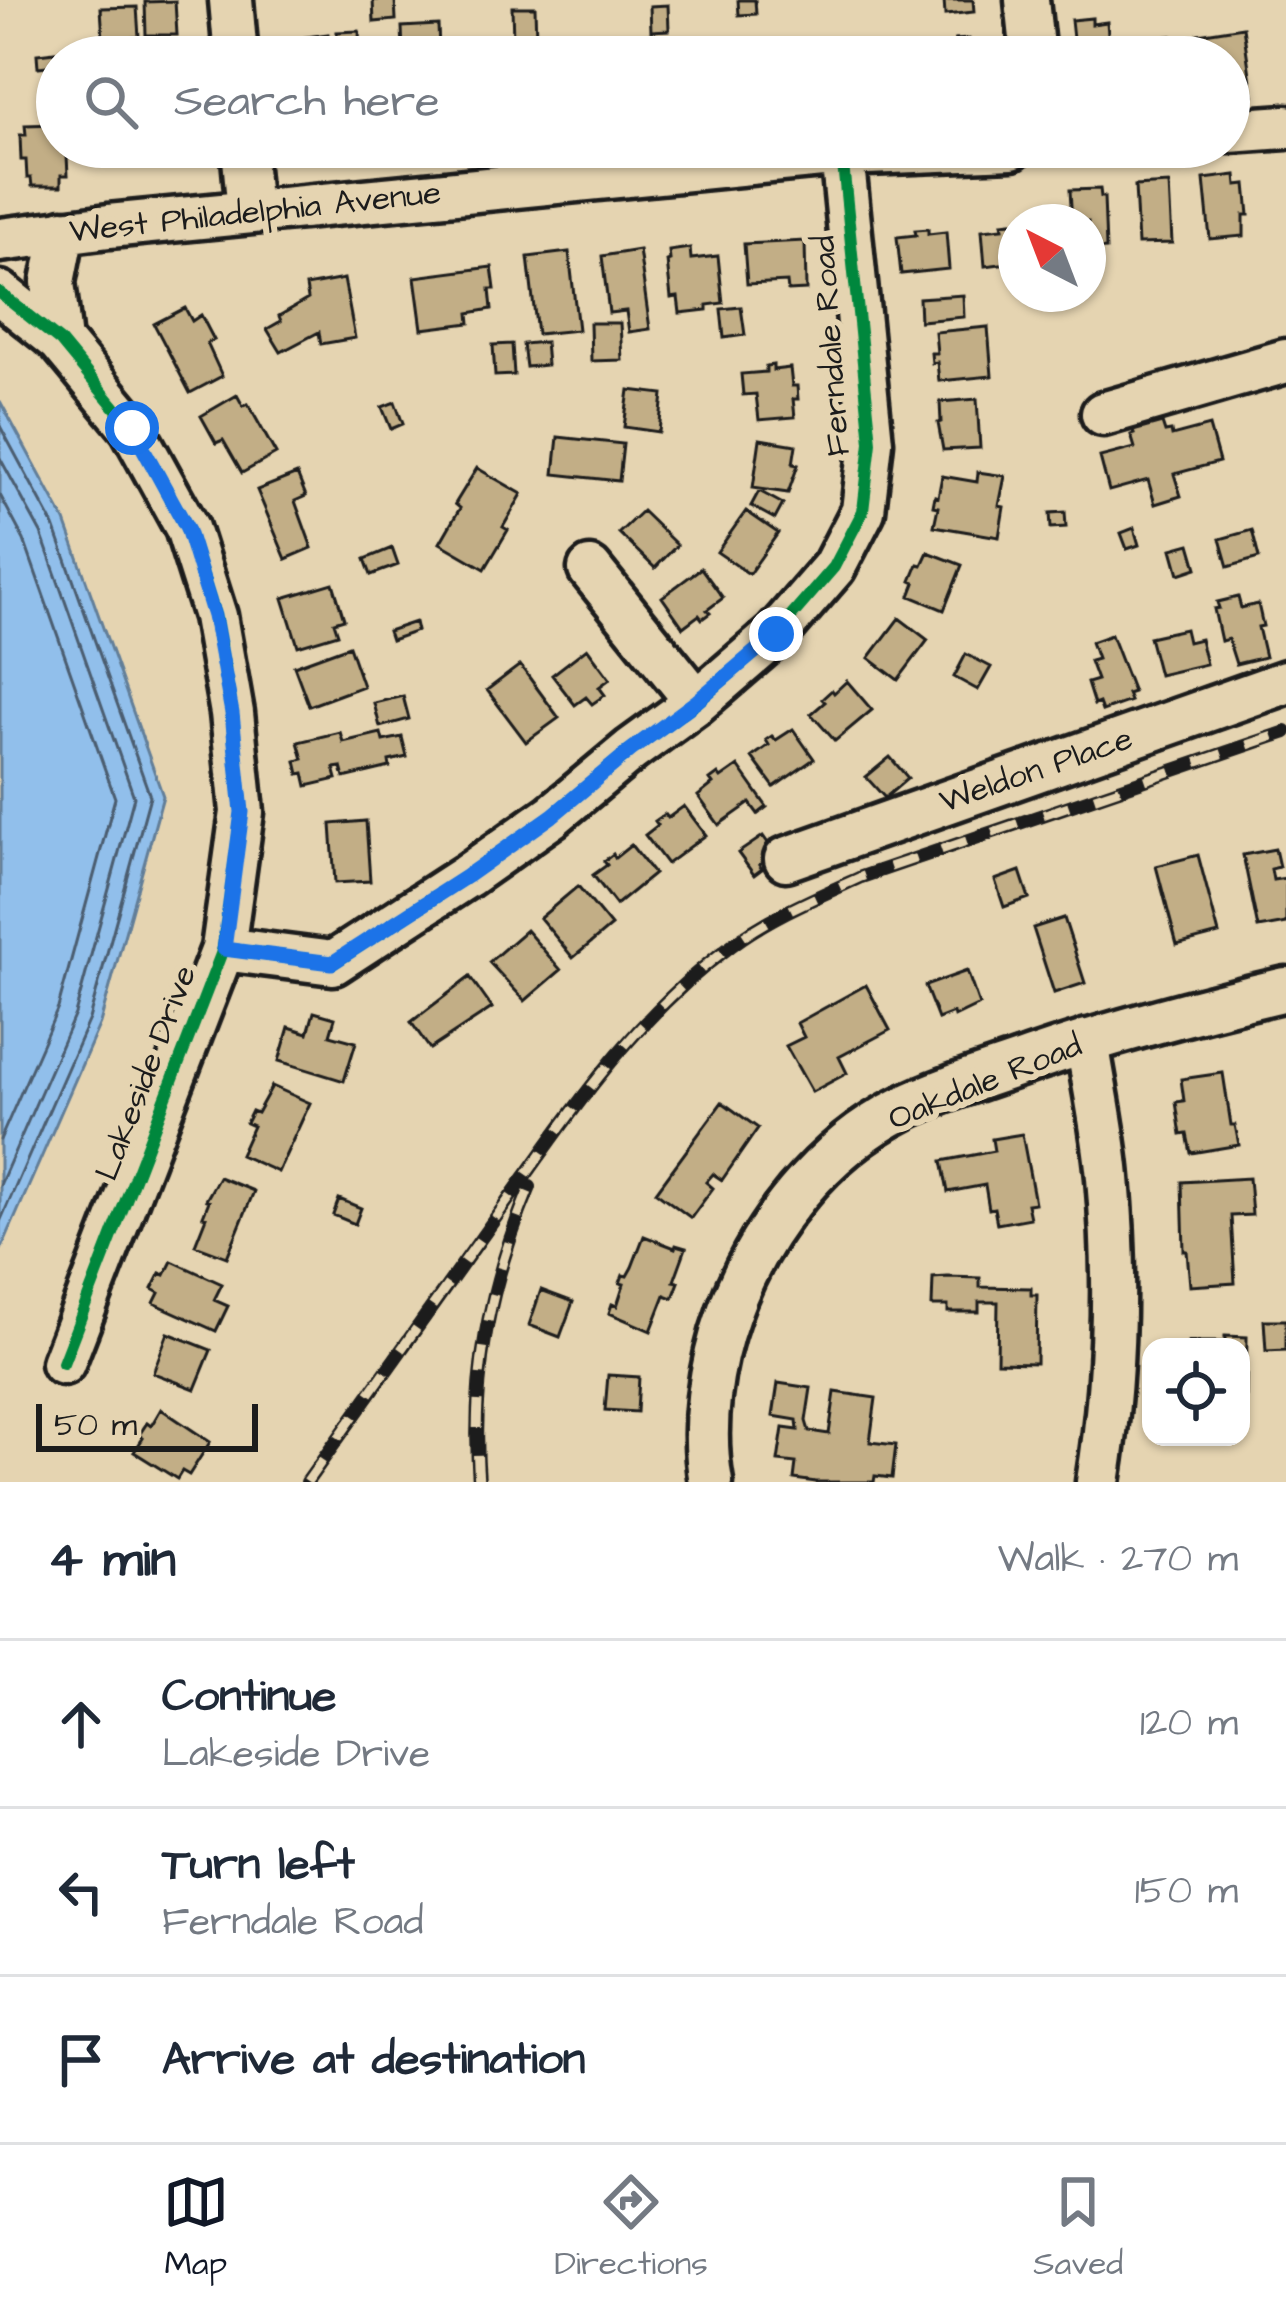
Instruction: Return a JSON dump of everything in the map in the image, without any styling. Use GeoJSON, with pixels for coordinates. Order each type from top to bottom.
{"type":"FeatureCollection","features":[{"type":"Feature","properties":{"kind":"street"},"geometry":{"type":"LineString","coordinates":[[231,0],[234,36]]}},
{"type":"Feature","properties":{"kind":"street"},"geometry":{"type":"LineString","coordinates":[[1027,0],[1031,36]]}},
{"type":"Feature","properties":{"kind":"street"},"geometry":{"type":"LineString","coordinates":[[1250,130],[1286,127]]}},
{"type":"Feature","properties":{"kind":"street"},"geometry":{"type":"LineString","coordinates":[[245,168],[249,212]]}},
{"type":"Feature","properties":{"kind":"street","name":"West Philadelphia Avenue"},"geometry":{"type":"LineString","coordinates":[[0,240],[699,168]]}},
{"type":"Feature","properties":{"kind":"street","name":"Ferndale Road"},"geometry":{"type":"LineString","coordinates":[[224,949],[332,963],[552,816],[776,634],[834,567],[862,511],[871,442],[843,168]]}},
{"type":"Feature","properties":{"kind":"street"},"geometry":{"type":"LineString","coordinates":[[60,341],[53,282],[63,231]]}},
{"type":"Feature","properties":{"kind":"street","name":"Lakeside Drive"},"geometry":{"type":"LineString","coordinates":[[0,293],[60,341],[132,428],[187,528],[214,616],[232,713],[242,812],[224,949],[62,1363]]}},
{"type":"Feature","properties":{"kind":"street"},"geometry":{"type":"LineString","coordinates":[[1103,414],[1286,362]]}},
{"type":"Feature","properties":{"kind":"street"},"geometry":{"type":"LineString","coordinates":[[590,569],[697,701]]}},
{"type":"Feature","properties":{"kind":"street","name":"Weldon Place"},"geometry":{"type":"LineString","coordinates":[[786,859],[1286,682]]}},
{"type":"Feature","properties":{"kind":"street","name":"Oakdale Road"},"geometry":{"type":"LineString","coordinates":[[711,1482],[707,1414],[720,1336],[760,1246],[788,1204],[827,1162],[902,1109],[1087,1041],[1286,989]]}},
{"type":"Feature","properties":{"kind":"street"},"geometry":{"type":"LineString","coordinates":[[1087,1041],[1112,1224],[1112,1354],[1098,1482]]}},
{"type":"Feature","properties":{"kind":"water"},"geometry":{"type":"Polygon","coordinates":[[[0,401],[65,521],[163,796],[100,1023],[0,1252],[0,401]]]}},
{"type":"Feature","properties":{"kind":"building"},"geometry":{"type":"Polygon","coordinates":[[[373,0],[395,0],[396,20],[374,22],[373,0]]]}},
{"type":"Feature","properties":{"kind":"building"},"geometry":{"type":"Polygon","coordinates":[[[738,0],[755,0],[756,14],[739,15],[738,0]]]}},
{"type":"Feature","properties":{"kind":"building"},"geometry":{"type":"Polygon","coordinates":[[[944,0],[973,0],[974,12],[945,15],[944,0]]]}},
{"type":"Feature","properties":{"kind":"building"},"geometry":{"type":"Polygon","coordinates":[[[175,1],[177,35],[146,35],[145,2],[175,1]]]}},
{"type":"Feature","properties":{"kind":"building"},"geometry":{"type":"Polygon","coordinates":[[[668,5],[669,30],[651,31],[650,6],[668,5]]]}},
{"type":"Feature","properties":{"kind":"building"},"geometry":{"type":"Polygon","coordinates":[[[137,7],[139,36],[103,36],[101,8],[137,7]]]}},
{"type":"Feature","properties":{"kind":"building"},"geometry":{"type":"Polygon","coordinates":[[[512,7],[535,7],[536,36],[513,36],[512,7]]]}},
{"type":"Feature","properties":{"kind":"building"},"geometry":{"type":"Polygon","coordinates":[[[1071,20],[1107,22],[1108,36],[1073,36],[1071,20]]]}},
{"type":"Feature","properties":{"kind":"building"},"geometry":{"type":"Polygon","coordinates":[[[438,25],[438,36],[402,36],[402,27],[438,25]]]}},
{"type":"Feature","properties":{"kind":"building"},"geometry":{"type":"Polygon","coordinates":[[[1243,27],[1244,36],[1198,36],[1243,27]]]}},
{"type":"Feature","properties":{"kind":"building"},"geometry":{"type":"Polygon","coordinates":[[[359,31],[359,36],[337,36],[337,32],[359,31]]]}},
{"type":"Feature","properties":{"kind":"building"},"geometry":{"type":"Polygon","coordinates":[[[25,125],[36,125],[36,168],[68,168],[68,175],[61,175],[61,186],[32,186],[27,178],[20,135],[26,135],[25,125]]]}},
{"type":"Feature","properties":{"kind":"building"},"geometry":{"type":"Polygon","coordinates":[[[1236,175],[1237,185],[1246,184],[1249,215],[1244,215],[1244,236],[1210,239],[1204,179],[1236,175]]]}},
{"type":"Feature","properties":{"kind":"building"},"geometry":{"type":"Polygon","coordinates":[[[1169,184],[1172,243],[1138,244],[1135,186],[1169,184]]]}},
{"type":"Feature","properties":{"kind":"building"},"geometry":{"type":"Polygon","coordinates":[[[1100,189],[1104,204],[1071,204],[1070,190],[1100,189]]]}},
{"type":"Feature","properties":{"kind":"building"},"geometry":{"type":"Polygon","coordinates":[[[998,228],[998,264],[985,266],[982,230],[998,228]]]}},
{"type":"Feature","properties":{"kind":"building"},"geometry":{"type":"Polygon","coordinates":[[[928,229],[928,234],[946,232],[949,269],[901,274],[897,237],[928,229]]]}},
{"type":"Feature","properties":{"kind":"building"},"geometry":{"type":"Polygon","coordinates":[[[805,241],[806,290],[788,291],[787,282],[747,284],[744,244],[805,241]]]}},
{"type":"Feature","properties":{"kind":"building"},"geometry":{"type":"Polygon","coordinates":[[[690,248],[691,259],[718,256],[723,303],[680,313],[678,297],[671,298],[667,261],[669,251],[690,248]]]}},
{"type":"Feature","properties":{"kind":"building"},"geometry":{"type":"Polygon","coordinates":[[[639,250],[650,329],[629,332],[626,311],[609,313],[602,256],[639,250]]]}},
{"type":"Feature","properties":{"kind":"building"},"geometry":{"type":"Polygon","coordinates":[[[569,252],[578,330],[537,334],[528,257],[569,252]]]}},
{"type":"Feature","properties":{"kind":"building"},"geometry":{"type":"Polygon","coordinates":[[[492,267],[492,309],[469,313],[470,323],[422,329],[415,277],[492,267]]]}},
{"type":"Feature","properties":{"kind":"building"},"geometry":{"type":"Polygon","coordinates":[[[344,279],[355,338],[321,344],[319,332],[281,352],[267,329],[308,299],[306,286],[344,279]]]}},
{"type":"Feature","properties":{"kind":"building"},"geometry":{"type":"Polygon","coordinates":[[[963,295],[964,317],[920,321],[919,298],[963,295]]]}},
{"type":"Feature","properties":{"kind":"building"},"geometry":{"type":"Polygon","coordinates":[[[741,307],[745,335],[724,338],[721,309],[741,307]]]}},
{"type":"Feature","properties":{"kind":"building"},"geometry":{"type":"Polygon","coordinates":[[[185,308],[192,321],[201,315],[214,340],[207,343],[222,376],[190,393],[154,324],[185,308]]]}},
{"type":"Feature","properties":{"kind":"building"},"geometry":{"type":"Polygon","coordinates":[[[590,323],[620,323],[622,360],[591,361],[590,323]]]}},
{"type":"Feature","properties":{"kind":"building"},"geometry":{"type":"Polygon","coordinates":[[[988,327],[992,376],[939,381],[931,353],[937,353],[935,332],[988,327]]]}},
{"type":"Feature","properties":{"kind":"building"},"geometry":{"type":"Polygon","coordinates":[[[545,342],[547,365],[526,367],[523,344],[545,342]]]}},
{"type":"Feature","properties":{"kind":"building"},"geometry":{"type":"Polygon","coordinates":[[[512,344],[514,375],[495,376],[493,345],[512,344]]]}},
{"type":"Feature","properties":{"kind":"building"},"geometry":{"type":"Polygon","coordinates":[[[773,365],[773,370],[790,368],[792,386],[797,386],[795,417],[759,420],[756,394],[743,395],[741,374],[766,372],[766,366],[773,365]]]}},
{"type":"Feature","properties":{"kind":"building"},"geometry":{"type":"Polygon","coordinates":[[[629,390],[663,394],[659,432],[624,427],[629,390]]]}},
{"type":"Feature","properties":{"kind":"building"},"geometry":{"type":"Polygon","coordinates":[[[237,395],[243,406],[248,404],[276,454],[242,473],[223,440],[216,443],[201,416],[237,395]]]}},
{"type":"Feature","properties":{"kind":"building"},"geometry":{"type":"Polygon","coordinates":[[[977,399],[980,448],[943,450],[940,402],[977,399]]]}},
{"type":"Feature","properties":{"kind":"building"},"geometry":{"type":"Polygon","coordinates":[[[395,402],[403,424],[391,429],[382,407],[395,402]]]}},
{"type":"Feature","properties":{"kind":"building"},"geometry":{"type":"Polygon","coordinates":[[[1162,423],[1172,436],[1209,426],[1219,462],[1174,474],[1181,496],[1155,504],[1148,480],[1109,491],[1100,457],[1135,448],[1133,431],[1162,423]]]}},
{"type":"Feature","properties":{"kind":"building"},"geometry":{"type":"Polygon","coordinates":[[[558,437],[623,444],[619,481],[554,474],[558,437]]]}},
{"type":"Feature","properties":{"kind":"building"},"geometry":{"type":"Polygon","coordinates":[[[760,439],[796,445],[793,464],[798,465],[788,493],[753,488],[760,439]]]}},
{"type":"Feature","properties":{"kind":"building"},"geometry":{"type":"Polygon","coordinates":[[[477,468],[522,494],[485,569],[440,543],[460,508],[455,504],[477,468]]]}},
{"type":"Feature","properties":{"kind":"building"},"geometry":{"type":"Polygon","coordinates":[[[978,472],[1005,476],[999,537],[934,526],[938,507],[933,506],[942,476],[977,482],[978,472]]]}},
{"type":"Feature","properties":{"kind":"building"},"geometry":{"type":"Polygon","coordinates":[[[297,474],[306,496],[295,501],[312,548],[286,559],[257,490],[297,474]]]}},
{"type":"Feature","properties":{"kind":"building"},"geometry":{"type":"Polygon","coordinates":[[[759,491],[783,504],[775,519],[751,506],[759,491]]]}},
{"type":"Feature","properties":{"kind":"building"},"geometry":{"type":"Polygon","coordinates":[[[642,511],[677,545],[655,568],[619,533],[642,511]]]}},
{"type":"Feature","properties":{"kind":"building"},"geometry":{"type":"Polygon","coordinates":[[[746,511],[778,533],[749,574],[717,552],[746,511]]]}},
{"type":"Feature","properties":{"kind":"building"},"geometry":{"type":"Polygon","coordinates":[[[1065,512],[1066,527],[1051,528],[1050,513],[1065,512]]]}},
{"type":"Feature","properties":{"kind":"building"},"geometry":{"type":"Polygon","coordinates":[[[1134,528],[1139,545],[1127,549],[1121,533],[1134,528]]]}},
{"type":"Feature","properties":{"kind":"building"},"geometry":{"type":"Polygon","coordinates":[[[1252,530],[1259,558],[1228,567],[1220,539],[1252,530]]]}},
{"type":"Feature","properties":{"kind":"building"},"geometry":{"type":"Polygon","coordinates":[[[1190,544],[1197,568],[1179,574],[1172,549],[1190,544]]]}},
{"type":"Feature","properties":{"kind":"building"},"geometry":{"type":"Polygon","coordinates":[[[392,548],[398,565],[371,575],[365,559],[392,548]]]}},
{"type":"Feature","properties":{"kind":"building"},"geometry":{"type":"Polygon","coordinates":[[[928,552],[962,565],[944,610],[910,596],[915,583],[911,581],[928,552]]]}},
{"type":"Feature","properties":{"kind":"building"},"geometry":{"type":"Polygon","coordinates":[[[701,568],[723,598],[702,619],[699,615],[683,627],[662,597],[701,568]]]}},
{"type":"Feature","properties":{"kind":"building"},"geometry":{"type":"Polygon","coordinates":[[[333,583],[344,619],[334,622],[338,634],[298,646],[283,598],[333,583]]]}},
{"type":"Feature","properties":{"kind":"building"},"geometry":{"type":"Polygon","coordinates":[[[1238,597],[1241,608],[1258,604],[1265,657],[1236,664],[1228,639],[1221,641],[1214,609],[1219,608],[1217,602],[1238,597]]]}},
{"type":"Feature","properties":{"kind":"building"},"geometry":{"type":"Polygon","coordinates":[[[899,618],[928,640],[898,680],[869,658],[899,618]]]}},
{"type":"Feature","properties":{"kind":"building"},"geometry":{"type":"Polygon","coordinates":[[[415,622],[417,631],[391,640],[388,631],[415,622]]]}},
{"type":"Feature","properties":{"kind":"building"},"geometry":{"type":"Polygon","coordinates":[[[1185,629],[1188,642],[1200,639],[1206,664],[1159,675],[1149,637],[1185,629]]]}},
{"type":"Feature","properties":{"kind":"building"},"geometry":{"type":"Polygon","coordinates":[[[1111,635],[1133,692],[1127,694],[1130,701],[1102,711],[1099,703],[1094,705],[1087,683],[1097,680],[1090,661],[1097,659],[1091,642],[1111,635]]]}},
{"type":"Feature","properties":{"kind":"building"},"geometry":{"type":"Polygon","coordinates":[[[349,646],[363,686],[309,706],[294,666],[349,646]]]}},
{"type":"Feature","properties":{"kind":"building"},"geometry":{"type":"Polygon","coordinates":[[[587,648],[610,679],[599,687],[605,695],[592,704],[586,697],[575,705],[552,675],[587,648]]]}},
{"type":"Feature","properties":{"kind":"building"},"geometry":{"type":"Polygon","coordinates":[[[966,654],[991,667],[978,690],[954,677],[966,654]]]}},
{"type":"Feature","properties":{"kind":"building"},"geometry":{"type":"Polygon","coordinates":[[[520,665],[559,718],[526,742],[487,690],[520,665]]]}},
{"type":"Feature","properties":{"kind":"building"},"geometry":{"type":"Polygon","coordinates":[[[847,681],[872,710],[835,741],[811,714],[825,702],[822,699],[847,681]]]}},
{"type":"Feature","properties":{"kind":"building"},"geometry":{"type":"Polygon","coordinates":[[[403,696],[409,719],[380,727],[374,703],[403,696]]]}},
{"type":"Feature","properties":{"kind":"building"},"geometry":{"type":"Polygon","coordinates":[[[793,729],[814,759],[774,787],[752,757],[769,745],[766,740],[772,736],[776,740],[793,729]]]}},
{"type":"Feature","properties":{"kind":"building"},"geometry":{"type":"Polygon","coordinates":[[[340,732],[343,742],[381,733],[383,741],[402,737],[407,757],[389,761],[390,767],[344,778],[341,767],[334,768],[337,779],[307,786],[296,761],[303,759],[298,742],[340,732]]]}},
{"type":"Feature","properties":{"kind":"building"},"geometry":{"type":"Polygon","coordinates":[[[890,757],[908,778],[885,798],[866,777],[890,757]]]}},
{"type":"Feature","properties":{"kind":"building"},"geometry":{"type":"Polygon","coordinates":[[[738,766],[767,807],[758,814],[750,803],[719,825],[698,796],[718,774],[721,778],[738,766]]]}},
{"type":"Feature","properties":{"kind":"building"},"geometry":{"type":"Polygon","coordinates":[[[684,806],[706,835],[667,864],[645,835],[658,825],[655,821],[684,806]]]}},
{"type":"Feature","properties":{"kind":"building"},"geometry":{"type":"Polygon","coordinates":[[[366,821],[370,881],[335,883],[331,824],[366,821]]]}},
{"type":"Feature","properties":{"kind":"building"},"geometry":{"type":"Polygon","coordinates":[[[763,836],[775,853],[754,875],[738,853],[763,836]]]}},
{"type":"Feature","properties":{"kind":"building"},"geometry":{"type":"Polygon","coordinates":[[[631,845],[654,874],[616,905],[593,875],[607,865],[604,861],[631,845]]]}},
{"type":"Feature","properties":{"kind":"building"},"geometry":{"type":"Polygon","coordinates":[[[1275,849],[1279,867],[1271,869],[1273,880],[1286,878],[1286,923],[1258,928],[1243,855],[1275,849]]]}},
{"type":"Feature","properties":{"kind":"building"},"geometry":{"type":"Polygon","coordinates":[[[1198,855],[1219,934],[1177,945],[1156,866],[1198,855]]]}},
{"type":"Feature","properties":{"kind":"building"},"geometry":{"type":"Polygon","coordinates":[[[1020,871],[1029,898],[1004,907],[995,880],[1020,871]]]}},
{"type":"Feature","properties":{"kind":"building"},"geometry":{"type":"Polygon","coordinates":[[[578,886],[611,926],[573,958],[540,918],[578,886]]]}},
{"type":"Feature","properties":{"kind":"building"},"geometry":{"type":"Polygon","coordinates":[[[1064,918],[1085,983],[1054,993],[1033,928],[1064,918]]]}},
{"type":"Feature","properties":{"kind":"building"},"geometry":{"type":"Polygon","coordinates":[[[526,930],[561,970],[525,1001],[489,962],[526,930]]]}},
{"type":"Feature","properties":{"kind":"building"},"geometry":{"type":"Polygon","coordinates":[[[967,971],[979,1005],[938,1019],[925,986],[967,971]]]}},
{"type":"Feature","properties":{"kind":"building"},"geometry":{"type":"Polygon","coordinates":[[[470,977],[492,1008],[430,1049],[411,1022],[470,977]]]}},
{"type":"Feature","properties":{"kind":"building"},"geometry":{"type":"Polygon","coordinates":[[[866,985],[890,1030],[839,1057],[847,1073],[812,1092],[786,1046],[804,1037],[797,1023],[866,985]]]}},
{"type":"Feature","properties":{"kind":"building"},"geometry":{"type":"Polygon","coordinates":[[[314,1012],[335,1018],[330,1035],[356,1042],[344,1081],[279,1061],[289,1027],[308,1033],[314,1012]]]}},
{"type":"Feature","properties":{"kind":"building"},"geometry":{"type":"Polygon","coordinates":[[[1223,1073],[1239,1145],[1191,1153],[1187,1134],[1181,1135],[1176,1102],[1184,1101],[1181,1079],[1223,1073]]]}},
{"type":"Feature","properties":{"kind":"building"},"geometry":{"type":"Polygon","coordinates":[[[272,1086],[310,1103],[278,1172],[240,1155],[253,1126],[246,1123],[272,1086]]]}},
{"type":"Feature","properties":{"kind":"building"},"geometry":{"type":"Polygon","coordinates":[[[722,1102],[758,1128],[722,1180],[713,1174],[706,1182],[713,1188],[691,1218],[656,1192],[722,1102]]]}},
{"type":"Feature","properties":{"kind":"building"},"geometry":{"type":"Polygon","coordinates":[[[1022,1134],[1035,1203],[1027,1204],[1030,1218],[997,1224],[985,1185],[948,1192],[942,1161],[994,1151],[992,1139],[1022,1134]]]}},
{"type":"Feature","properties":{"kind":"building"},"geometry":{"type":"Polygon","coordinates":[[[219,1177],[254,1191],[227,1257],[195,1245],[206,1217],[206,1200],[219,1177]]]}},
{"type":"Feature","properties":{"kind":"building"},"geometry":{"type":"Polygon","coordinates":[[[1249,1178],[1252,1215],[1231,1216],[1235,1283],[1190,1286],[1182,1182],[1249,1178]]]}},
{"type":"Feature","properties":{"kind":"building"},"geometry":{"type":"Polygon","coordinates":[[[339,1199],[361,1208],[355,1224],[333,1215],[339,1199]]]}},
{"type":"Feature","properties":{"kind":"building"},"geometry":{"type":"Polygon","coordinates":[[[644,1236],[686,1248],[673,1298],[665,1295],[651,1331],[609,1313],[612,1304],[617,1306],[623,1275],[632,1267],[644,1236]]]}},
{"type":"Feature","properties":{"kind":"building"},"geometry":{"type":"Polygon","coordinates":[[[172,1261],[222,1284],[214,1300],[228,1306],[216,1331],[154,1303],[159,1293],[152,1289],[172,1261]]]}},
{"type":"Feature","properties":{"kind":"building"},"geometry":{"type":"Polygon","coordinates":[[[933,1278],[980,1278],[980,1287],[1031,1288],[1031,1295],[1037,1295],[1036,1363],[997,1362],[998,1302],[979,1302],[979,1312],[948,1312],[948,1306],[932,1306],[933,1278]]]}},
{"type":"Feature","properties":{"kind":"building"},"geometry":{"type":"Polygon","coordinates":[[[541,1290],[573,1302],[560,1337],[529,1325],[541,1290]]]}},
{"type":"Feature","properties":{"kind":"building"},"geometry":{"type":"Polygon","coordinates":[[[1264,1320],[1286,1320],[1286,1350],[1266,1351],[1264,1320]]]}},
{"type":"Feature","properties":{"kind":"building"},"geometry":{"type":"Polygon","coordinates":[[[168,1333],[211,1350],[195,1389],[153,1373],[168,1333]]]}},
{"type":"Feature","properties":{"kind":"building"},"geometry":{"type":"Polygon","coordinates":[[[608,1375],[639,1377],[637,1412],[605,1410],[608,1375]]]}},
{"type":"Feature","properties":{"kind":"building"},"geometry":{"type":"Polygon","coordinates":[[[778,1383],[811,1388],[809,1431],[829,1434],[835,1392],[876,1398],[870,1442],[896,1445],[892,1478],[875,1476],[874,1482],[794,1479],[796,1463],[778,1461],[783,1428],[798,1430],[797,1420],[773,1416],[778,1383]]]}},
{"type":"Feature","properties":{"kind":"building"},"geometry":{"type":"Polygon","coordinates":[[[161,1409],[210,1442],[189,1475],[182,1471],[177,1479],[134,1452],[143,1438],[139,1435],[161,1409]]]}},
{"type":"Feature","properties":{"kind":"railway"},"geometry":{"type":"LineString","coordinates":[[307,1482],[608,1066],[665,1002],[732,945],[778,916],[861,877],[1286,732]]}},
{"type":"Feature","properties":{"kind":"railway"},"geometry":{"type":"LineString","coordinates":[[479,1482],[478,1405],[486,1332],[504,1260],[530,1187]]}},
{"type":"Feature","properties":{"kind":"cycle path"},"geometry":{"type":"LineString","coordinates":[[223,949],[333,963],[552,816],[697,702],[776,634],[834,567],[863,511],[871,442],[843,168]]}},
{"type":"Feature","properties":{"kind":"cycle path"},"geometry":{"type":"LineString","coordinates":[[0,293],[60,341],[132,428],[187,528],[215,616],[232,713],[242,812],[223,949],[63,1363]]}},
{"type":"Feature","properties":{"kind":"route"},"geometry":{"type":"LineString","coordinates":[[132,428],[187,528],[214,616],[232,713],[242,812],[224,949],[332,963],[552,816],[776,634]]}}]}
